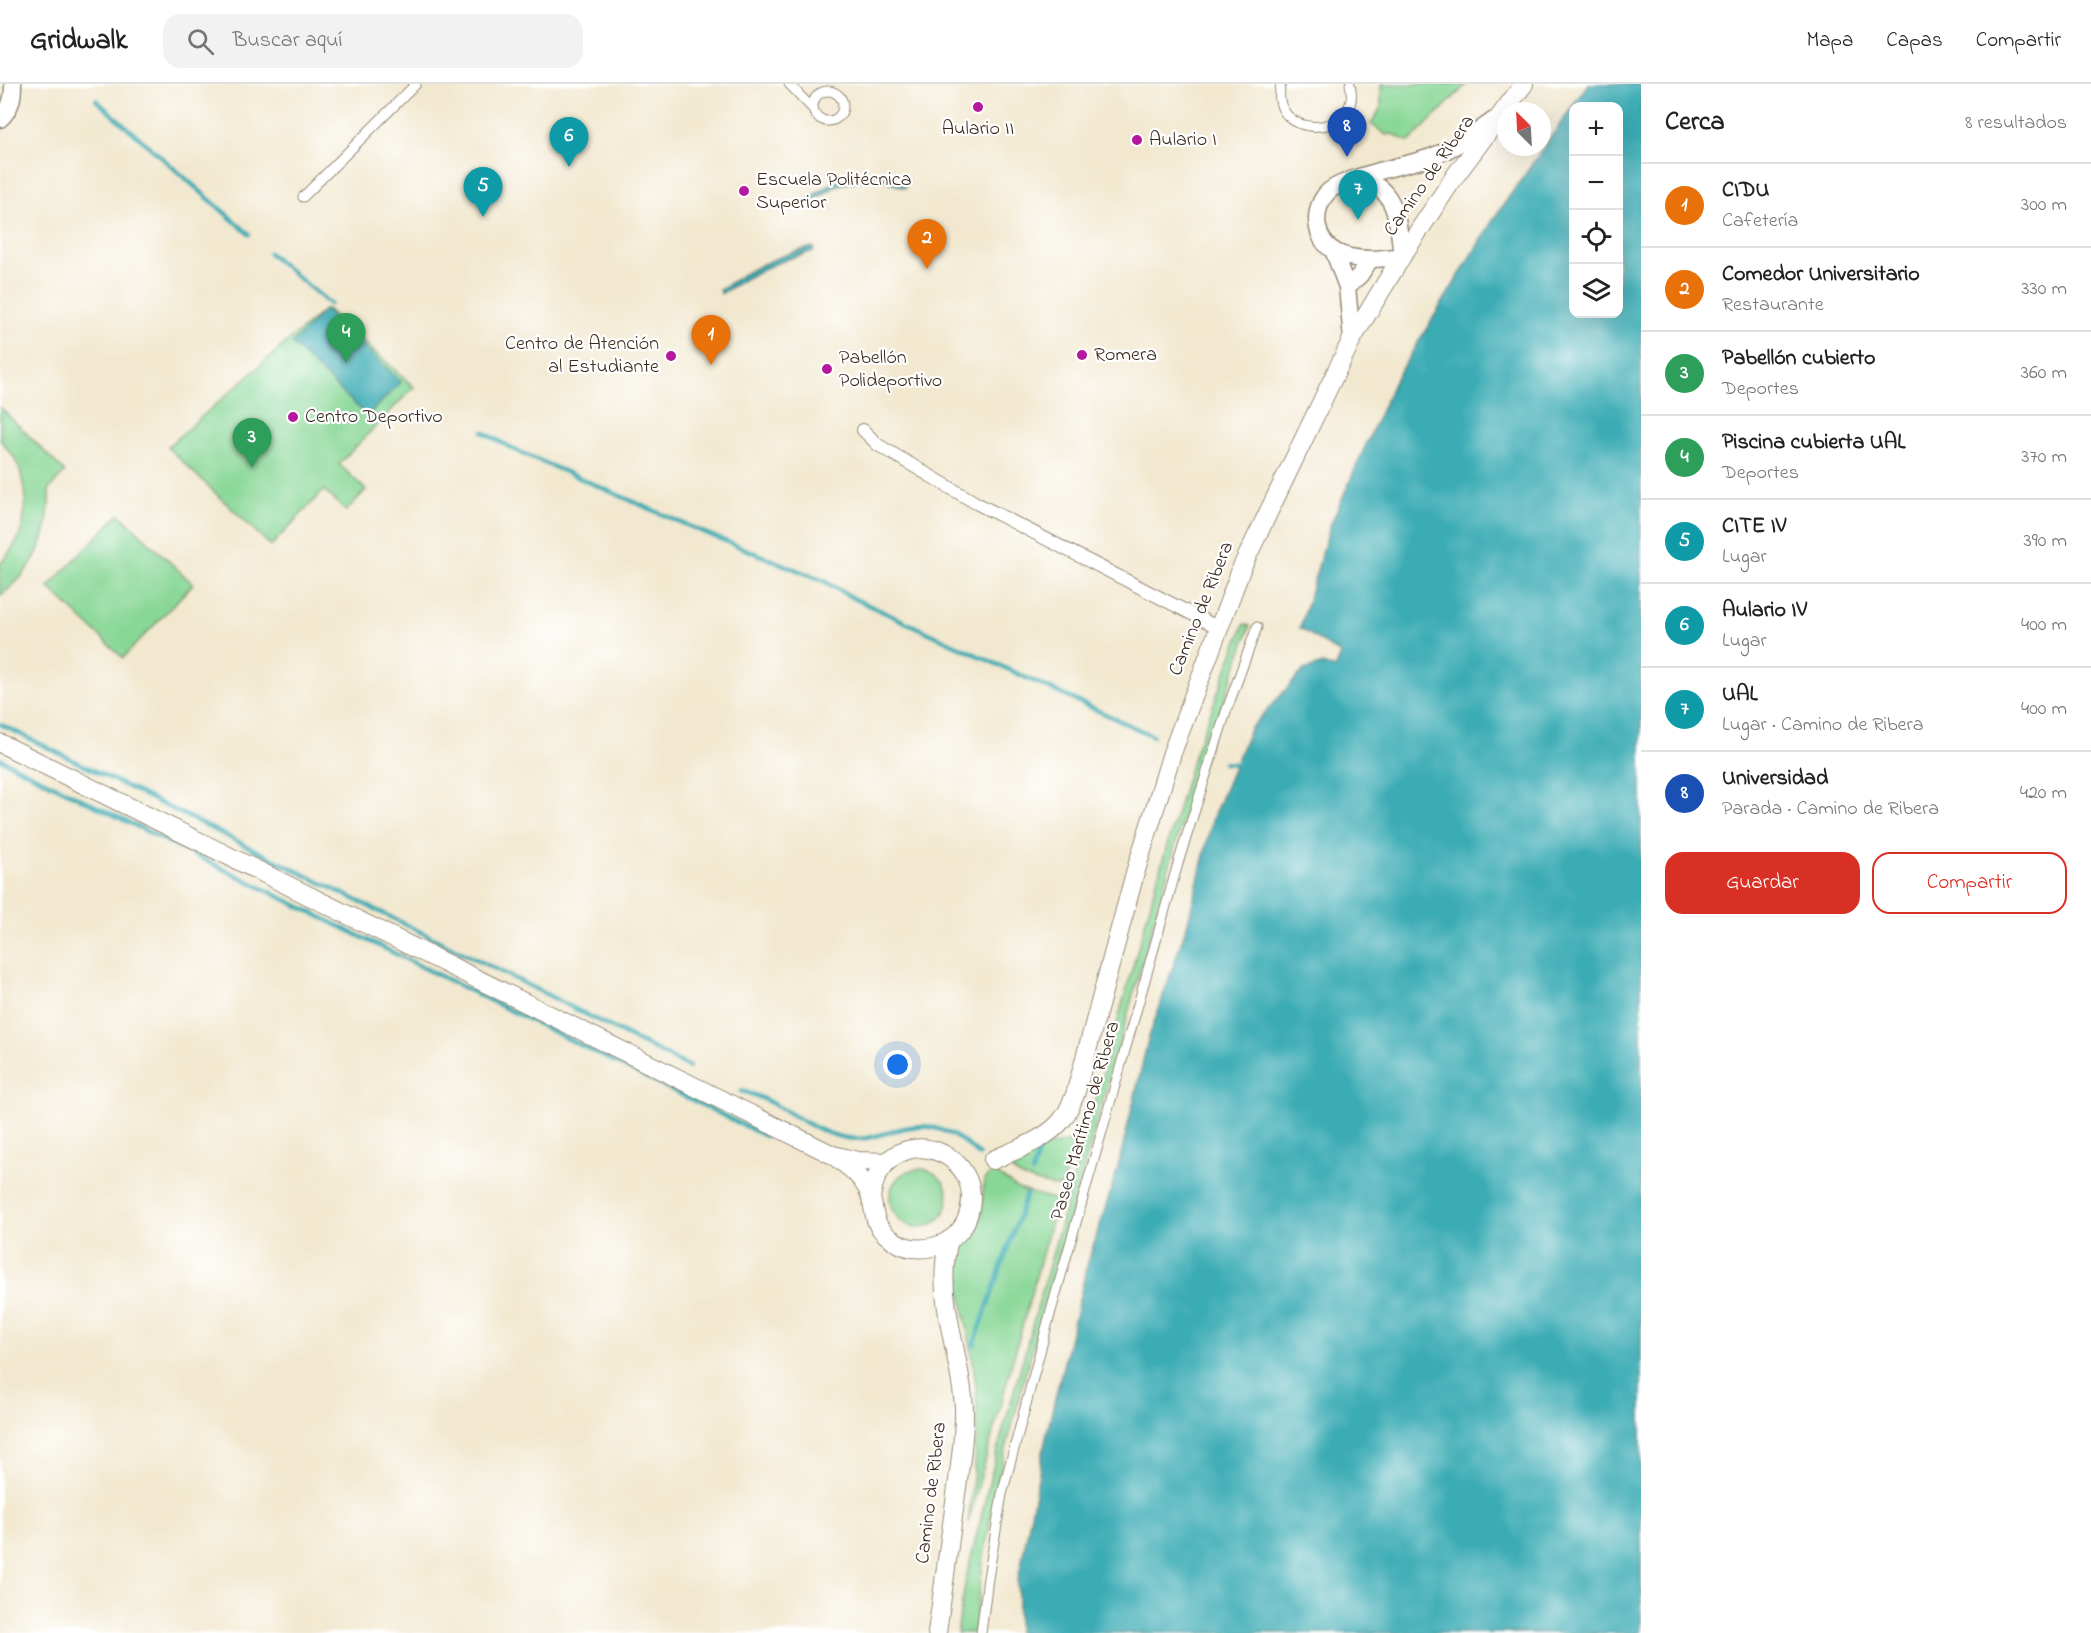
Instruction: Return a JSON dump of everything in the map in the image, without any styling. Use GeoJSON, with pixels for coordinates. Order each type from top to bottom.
{"type":"FeatureCollection","features":[{"type":"Feature","properties":{"kind":"main road","name":"Camino de Ribera"},"geometry":{"type":"LineString","coordinates":[[1510,102],[1524,84]]}},
{"type":"Feature","properties":{"kind":"main road","name":"Camino de Ribera"},"geometry":{"type":"LineString","coordinates":[[990,1162],[1053,1129],[1063,1120],[1070,1107],[1168,764],[1242,567],[1352,339],[1402,256],[1455,176],[1497,120]]}},
{"type":"Feature","properties":{"kind":"main road"},"geometry":{"type":"LineString","coordinates":[[0,743],[833,1155],[858,1161],[886,1162]]}},
{"type":"Feature","properties":{"kind":"main road"},"geometry":{"type":"LineString","coordinates":[[833,1155],[861,1179],[871,1197],[875,1221],[882,1230],[904,1246],[928,1248],[949,1240],[959,1232],[968,1218],[971,1190],[964,1171],[951,1158],[927,1148],[911,1149],[886,1162],[875,1179],[871,1197]]}},
{"type":"Feature","properties":{"kind":"main road"},"geometry":{"type":"LineString","coordinates":[[951,1158],[990,1162]]}},
{"type":"Feature","properties":{"kind":"main road"},"geometry":{"type":"LineString","coordinates":[[971,1190],[981,1171],[990,1162]]}},
{"type":"Feature","properties":{"kind":"main road","name":"Camino de Ribera"},"geometry":{"type":"LineString","coordinates":[[943,1287],[949,1240]]}},
{"type":"Feature","properties":{"kind":"main road","name":"Camino de Ribera"},"geometry":{"type":"LineString","coordinates":[[917,1248],[933,1265],[943,1287],[959,1368],[964,1408],[962,1454],[937,1633]]}},
{"type":"Feature","properties":{"kind":"street"},"geometry":{"type":"LineString","coordinates":[[0,119],[13,99],[13,84]]}},
{"type":"Feature","properties":{"kind":"street"},"geometry":{"type":"LineString","coordinates":[[303,197],[416,84]]}},
{"type":"Feature","properties":{"kind":"street"},"geometry":{"type":"LineString","coordinates":[[789,84],[812,108]]}},
{"type":"Feature","properties":{"kind":"street"},"geometry":{"type":"LineString","coordinates":[[1281,84],[1281,100],[1290,117],[1299,124],[1320,127],[1331,124],[1342,116],[1350,104],[1350,84]]}},
{"type":"Feature","properties":{"kind":"street"},"geometry":{"type":"LineString","coordinates":[[1352,339],[1347,287],[1333,250],[1320,234],[1317,213],[1326,194],[1344,182],[1447,150],[1497,118]]}},
{"type":"Feature","properties":{"kind":"street"},"geometry":{"type":"LineString","coordinates":[[1333,250],[1353,259],[1370,260],[1402,256],[1398,224],[1389,199],[1375,184],[1354,180]]}},
{"type":"Feature","properties":{"kind":"street"},"geometry":{"type":"LineString","coordinates":[[1347,287],[1360,275],[1370,260]]}},
{"type":"Feature","properties":{"kind":"street"},"geometry":{"type":"LineString","coordinates":[[863,430],[878,445],[976,502],[1219,628]]}},
{"type":"Feature","properties":{"kind":"street","name":"Paseo Marítimo de Ribera"},"geometry":{"type":"LineString","coordinates":[[981,1633],[987,1578],[1002,1494],[1049,1318],[1182,849],[1226,712],[1257,627]]}},
{"type":"Feature","properties":{"kind":"green space"},"geometry":{"type":"Polygon","coordinates":[[[1381,84],[1467,84],[1409,142],[1392,134],[1386,135],[1371,124],[1381,108],[1381,84]]]}},
{"type":"Feature","properties":{"kind":"green space","name":"Centro Deportivo"},"geometry":{"type":"Polygon","coordinates":[[[325,309],[414,387],[339,464],[366,490],[346,511],[324,490],[271,546],[167,447],[325,309]]]}},
{"type":"Feature","properties":{"kind":"green space"},"geometry":{"type":"Polygon","coordinates":[[[0,407],[65,472],[49,489],[47,521],[39,549],[23,574],[0,596],[0,564],[19,537],[26,497],[20,470],[14,457],[0,440],[0,407]]]}},
{"type":"Feature","properties":{"kind":"green space"},"geometry":{"type":"Polygon","coordinates":[[[119,514],[193,584],[123,658],[48,587],[119,514]]]}},
{"type":"Feature","properties":{"kind":"green space"},"geometry":{"type":"Polygon","coordinates":[[[1244,624],[1250,626],[1182,822],[1023,1383],[996,1487],[974,1633],[957,1633],[966,1579],[995,1459],[1161,866],[1192,761],[1244,624]]]}},
{"type":"Feature","properties":{"kind":"green space"},"geometry":{"type":"Polygon","coordinates":[[[1075,1140],[1061,1188],[1024,1178],[1011,1170],[1007,1164],[1045,1147],[1075,1140]]]}},
{"type":"Feature","properties":{"kind":"green space"},"geometry":{"type":"Polygon","coordinates":[[[913,1169],[925,1169],[940,1177],[948,1192],[948,1204],[940,1219],[925,1227],[913,1227],[898,1219],[890,1204],[890,1192],[898,1177],[913,1169]]]}},
{"type":"Feature","properties":{"kind":"green space"},"geometry":{"type":"Polygon","coordinates":[[[993,1171],[1018,1189],[1057,1200],[968,1523],[976,1451],[977,1407],[971,1353],[955,1261],[980,1219],[984,1181],[993,1171]]]}},
{"type":"Feature","properties":{"kind":"water"},"geometry":{"type":"Polygon","coordinates":[[[1588,84],[1641,84],[1641,1633],[1018,1633],[1018,1580],[1047,1432],[1088,1262],[1117,1171],[1148,1040],[1188,922],[1213,817],[1250,729],[1304,670],[1323,664],[1335,669],[1341,654],[1300,628],[1330,526],[1393,383],[1495,217],[1538,156],[1551,156],[1551,137],[1569,111],[1569,318],[1623,318],[1623,102],[1575,102],[1588,84]]]}},
{"type":"Feature","properties":{"kind":"water"},"geometry":{"type":"Polygon","coordinates":[[[878,174],[907,185],[905,188],[877,177],[838,185],[810,202],[808,199],[835,181],[878,174]]]}},
{"type":"Feature","properties":{"kind":"water"},"geometry":{"type":"Polygon","coordinates":[[[813,247],[814,251],[765,268],[721,294],[719,290],[764,264],[813,247]]]}},
{"type":"Feature","properties":{"kind":"water"},"geometry":{"type":"Polygon","coordinates":[[[325,309],[401,382],[367,416],[292,344],[325,309]]]}},
{"type":"Feature","properties":{"kind":"waterway"},"geometry":{"type":"LineString","coordinates":[[96,100],[249,234]]}},
{"type":"Feature","properties":{"kind":"waterway"},"geometry":{"type":"LineString","coordinates":[[269,253],[330,304]]}},
{"type":"Feature","properties":{"kind":"waterway"},"geometry":{"type":"LineString","coordinates":[[483,432],[513,449],[705,533],[824,581],[853,598],[1153,736]]}},
{"type":"Feature","properties":{"kind":"waterway"},"geometry":{"type":"LineString","coordinates":[[0,724],[689,1067]]}},
{"type":"Feature","properties":{"kind":"waterway"},"geometry":{"type":"LineString","coordinates":[[0,759],[765,1136]]}},
{"type":"Feature","properties":{"kind":"waterway"},"geometry":{"type":"LineString","coordinates":[[1224,763],[1235,764]]}},
{"type":"Feature","properties":{"kind":"waterway"},"geometry":{"type":"LineString","coordinates":[[741,1091],[766,1100],[816,1128],[841,1137],[866,1138],[905,1128],[926,1126],[945,1131],[963,1141],[979,1155]]}},
{"type":"Feature","properties":{"kind":"waterway"},"geometry":{"type":"LineString","coordinates":[[1032,1173],[1038,1153]]}},
{"type":"Feature","properties":{"kind":"waterway"},"geometry":{"type":"LineString","coordinates":[[974,1345],[1026,1195]]}},
{"type":"Feature","properties":{"kind":"place","name":"Aulario II"},"geometry":{"type":"Point","coordinates":[978,107]}},
{"type":"Feature","properties":{"kind":"place","name":"Aulario I"},"geometry":{"type":"Point","coordinates":[1137,140]}},
{"type":"Feature","properties":{"kind":"place","name":"Universidad"},"geometry":{"type":"Point","coordinates":[1347,157]}},
{"type":"Feature","properties":{"kind":"place","name":"Aulario IV"},"geometry":{"type":"Point","coordinates":[569,167]}},
{"type":"Feature","properties":{"kind":"place","name":"Escuela Politécnica Superior"},"geometry":{"type":"Point","coordinates":[744,191]}},
{"type":"Feature","properties":{"kind":"place","name":"CITE IV"},"geometry":{"type":"Point","coordinates":[483,217]}},
{"type":"Feature","properties":{"kind":"place","name":"UAL"},"geometry":{"type":"Point","coordinates":[1358,220]}},
{"type":"Feature","properties":{"kind":"place","name":"Comedor Universitario"},"geometry":{"type":"Point","coordinates":[927,269]}},
{"type":"Feature","properties":{"kind":"place","name":"Romera"},"geometry":{"type":"Point","coordinates":[1082,355]}},
{"type":"Feature","properties":{"kind":"place","name":"Centro de Atención al Estudiante"},"geometry":{"type":"Point","coordinates":[671,356]}},
{"type":"Feature","properties":{"kind":"place","name":"Piscina cubierta UAL"},"geometry":{"type":"Point","coordinates":[346,363]}},
{"type":"Feature","properties":{"kind":"place","name":"CIDU"},"geometry":{"type":"Point","coordinates":[711,365]}},
{"type":"Feature","properties":{"kind":"place","name":"Pabellón Polideportivo"},"geometry":{"type":"Point","coordinates":[827,369]}},
{"type":"Feature","properties":{"kind":"place","name":"Centro Deportivo"},"geometry":{"type":"Point","coordinates":[293,417]}},
{"type":"Feature","properties":{"kind":"place","name":"Pabellón cubierto"},"geometry":{"type":"Point","coordinates":[252,468]}}]}
